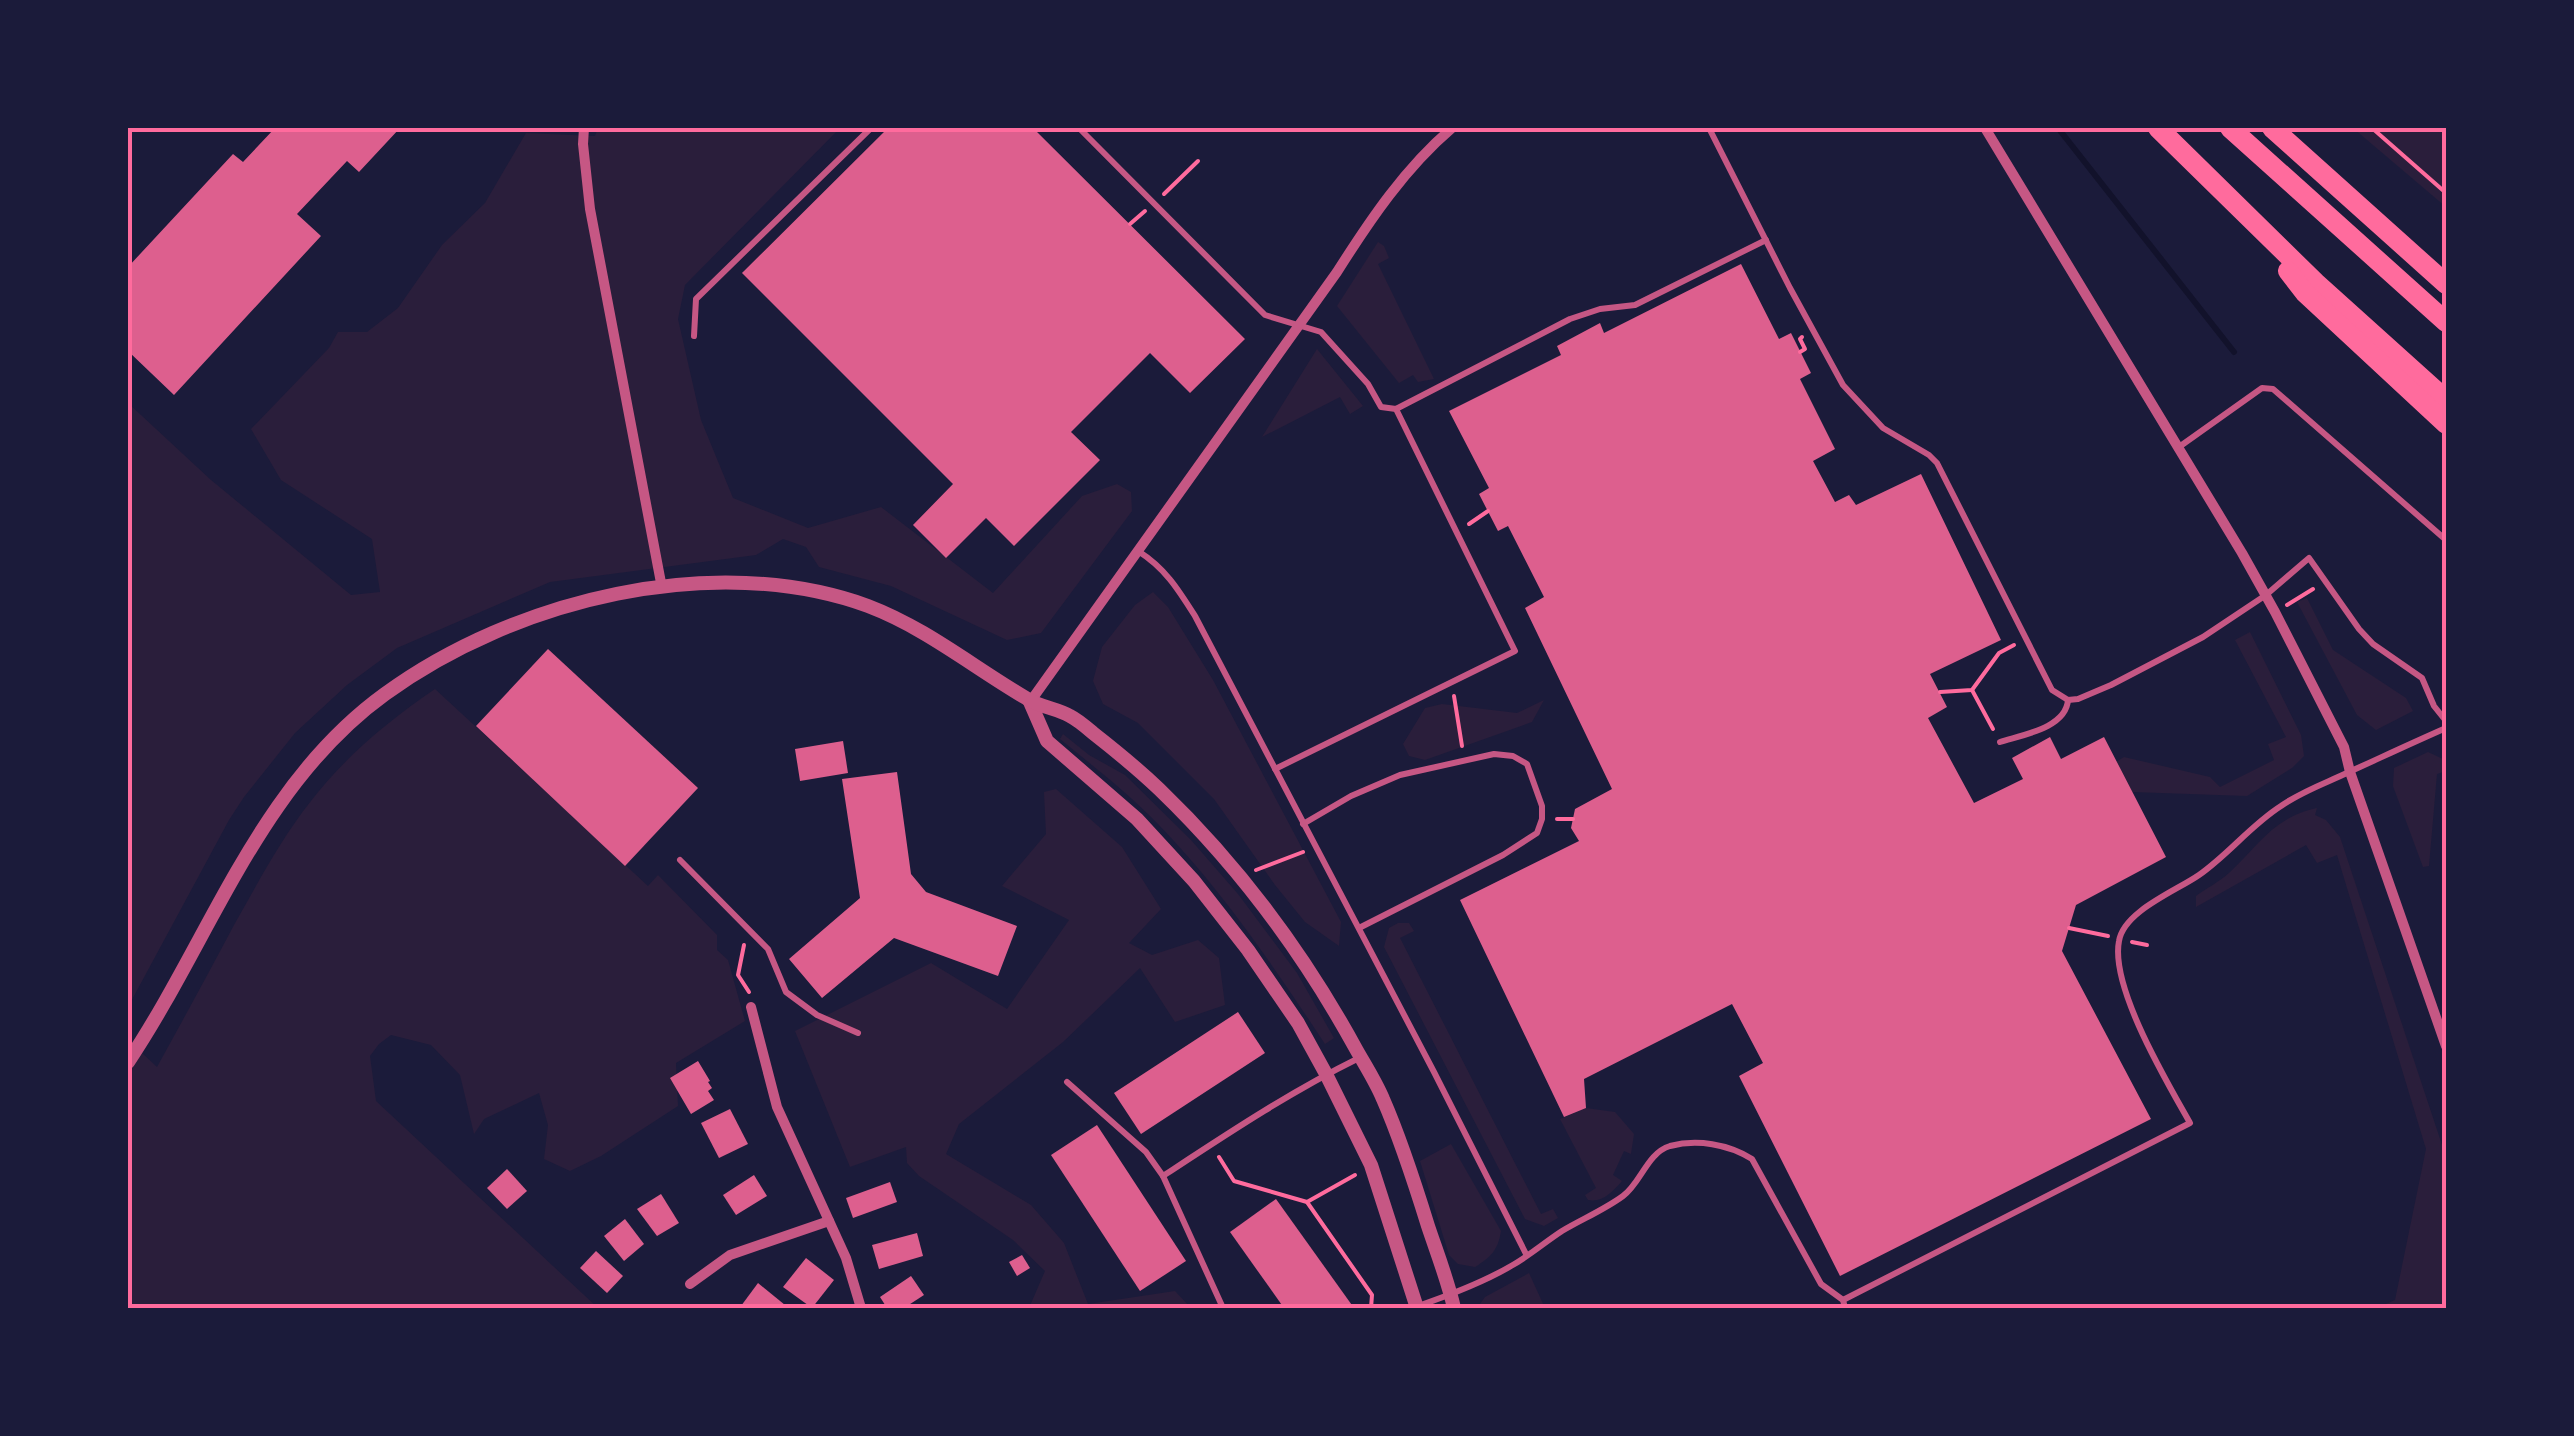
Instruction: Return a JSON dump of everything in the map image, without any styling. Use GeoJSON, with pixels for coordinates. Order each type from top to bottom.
{"type":"FeatureCollection","features":[{"type":"Feature","properties":{"kind":"highway"},"geometry":{"type":"LineString","coordinates":[[2158,128],[2316,283],[2446,400]]}},
{"type":"Feature","properties":{"kind":"highway"},"geometry":{"type":"LineString","coordinates":[[2230,128],[2446,322]]}},
{"type":"Feature","properties":{"kind":"highway"},"geometry":{"type":"LineString","coordinates":[[2272,128],[2446,284]]}},
{"type":"Feature","properties":{"kind":"highway"},"geometry":{"type":"LineString","coordinates":[[2234,202],[2305,292],[2446,424]]}},
{"type":"Feature","properties":{"kind":"street"},"geometry":{"type":"LineString","coordinates":[[584,128],[588,195],[662,588]]}},
{"type":"Feature","properties":{"kind":"street"},"geometry":{"type":"LineString","coordinates":[[1030,702],[1376,213],[1418,161],[1452,128]]}},
{"type":"Feature","properties":{"kind":"street"},"geometry":{"type":"LineString","coordinates":[[1985,128],[2266,595],[2344,747],[2446,1046]]}},
{"type":"Feature","properties":{"kind":"street"},"geometry":{"type":"LineString","coordinates":[[128,1062],[284,796],[327,745],[379,698],[423,668],[499,629],[555,609],[662,588],[714,584],[797,588],[868,606],[898,619],[939,641],[1030,702],[1072,716],[1134,765],[1187,815],[1239,877],[1330,1001],[1382,1096],[1453,1302]]}},
{"type":"Feature","properties":{"kind":"street"},"geometry":{"type":"LineString","coordinates":[[1030,702],[1047,742],[1137,819],[1209,898],[1298,1023],[1371,1165],[1417,1308]]}},
{"type":"Feature","properties":{"kind":"street"},"geometry":{"type":"LineString","coordinates":[[751,1006],[777,1106],[830,1221],[862,1308]]}},
{"type":"Feature","properties":{"kind":"street"},"geometry":{"type":"LineString","coordinates":[[690,1284],[730,1255],[830,1221]]}},
{"type":"Feature","properties":{"kind":"lane"},"geometry":{"type":"LineString","coordinates":[[694,336],[696,298],[871,128]]}},
{"type":"Feature","properties":{"kind":"lane"},"geometry":{"type":"LineString","coordinates":[[1079,128],[1264,314],[1320,332],[1368,384],[1381,407],[1396,409],[1570,320],[1600,309],[1635,305],[1766,240]]}},
{"type":"Feature","properties":{"kind":"lane"},"geometry":{"type":"LineString","coordinates":[[1417,1308],[1453,1302],[1624,1196],[1656,1154],[1666,1147],[1715,1144],[1736,1149],[1752,1159],[1821,1284],[1844,1304],[2190,1124],[2124,990],[2118,954],[2124,928],[2135,916],[2226,854],[2260,821],[2306,791],[2446,724],[2422,678],[2366,636],[2309,558],[2266,595],[2203,637],[2110,685],[2068,700],[2052,690],[1937,462],[1882,428],[1843,384],[1710,128]]}},
{"type":"Feature","properties":{"kind":"lane"},"geometry":{"type":"LineString","coordinates":[[2180,447],[2262,388],[2273,389],[2446,540]]}},
{"type":"Feature","properties":{"kind":"lane"},"geometry":{"type":"LineString","coordinates":[[1276,769],[1515,651],[1396,409]]}},
{"type":"Feature","properties":{"kind":"lane"},"geometry":{"type":"LineString","coordinates":[[1138,551],[1170,577],[1195,616],[1526,1254]]}},
{"type":"Feature","properties":{"kind":"lane"},"geometry":{"type":"LineString","coordinates":[[2000,742],[2040,729],[2063,716],[2068,700]]}},
{"type":"Feature","properties":{"kind":"lane"},"geometry":{"type":"LineString","coordinates":[[1303,824],[1351,796],[1400,775],[1494,754],[1513,756],[1527,764],[1542,806],[1536,833],[1503,855],[1359,928]]}},
{"type":"Feature","properties":{"kind":"lane"},"geometry":{"type":"LineString","coordinates":[[680,860],[768,948],[786,992],[817,1014],[858,1033]]}},
{"type":"Feature","properties":{"kind":"lane"},"geometry":{"type":"LineString","coordinates":[[1163,1176],[1326,1074],[1360,1057]]}},
{"type":"Feature","properties":{"kind":"lane"},"geometry":{"type":"LineString","coordinates":[[1067,1082],[1146,1152],[1163,1176],[1223,1308]]}},
{"type":"Feature","properties":{"kind":"path"},"geometry":{"type":"LineString","coordinates":[[2372,128],[2446,193]]}},
{"type":"Feature","properties":{"kind":"path"},"geometry":{"type":"LineString","coordinates":[[1457,532],[1488,512]]}},
{"type":"Feature","properties":{"kind":"path"},"geometry":{"type":"LineString","coordinates":[[1972,690],[1998,653],[2015,644]]}},
{"type":"Feature","properties":{"kind":"path"},"geometry":{"type":"LineString","coordinates":[[1453,682],[1454,709],[1463,744],[1457,763]]}},
{"type":"Feature","properties":{"kind":"path"},"geometry":{"type":"LineString","coordinates":[[1940,692],[1972,690]]}},
{"type":"Feature","properties":{"kind":"path"},"geometry":{"type":"LineString","coordinates":[[1972,690],[2000,742]]}},
{"type":"Feature","properties":{"kind":"path"},"geometry":{"type":"LineString","coordinates":[[1239,877],[1317,846]]}},
{"type":"Feature","properties":{"kind":"path"},"geometry":{"type":"LineString","coordinates":[[745,940],[738,975],[749,993],[751,1006]]}},
{"type":"Feature","properties":{"kind":"path"},"geometry":{"type":"LineString","coordinates":[[1210,1145],[1234,1181],[1307,1202],[1372,1295],[1371,1308]]}},
{"type":"Feature","properties":{"kind":"shaded area"},"geometry":{"type":"Polygon","coordinates":[[[598,128],[840,128],[685,285],[678,319],[701,420],[733,498],[808,528],[881,507],[993,593],[1082,496],[1117,484],[1131,492],[1132,511],[1041,633],[1007,640],[891,586],[819,567],[806,547],[783,539],[756,555],[550,582],[397,648],[347,685],[295,733],[244,797],[128,1007],[128,403],[211,480],[351,595],[380,592],[372,539],[281,480],[251,429],[329,348],[338,332],[367,332],[398,308],[442,245],[485,203],[526,133],[595,136],[598,128]]]}},
{"type":"Feature","properties":{"kind":"shaded area"},"geometry":{"type":"Polygon","coordinates":[[[2353,128],[2444,128],[2446,207],[2353,128]]]}},
{"type":"Feature","properties":{"kind":"shaded area"},"geometry":{"type":"Polygon","coordinates":[[[1378,242],[1389,258],[1378,264],[1434,379],[1418,382],[1413,375],[1399,383],[1337,306],[1378,242]]]}},
{"type":"Feature","properties":{"kind":"shaded area"},"geometry":{"type":"Polygon","coordinates":[[[1317,349],[1363,406],[1350,414],[1340,397],[1262,437],[1317,349]]]}},
{"type":"Feature","properties":{"kind":"shaded area"},"geometry":{"type":"Polygon","coordinates":[[[1153,592],[1168,607],[1213,680],[1341,922],[1339,946],[1305,922],[1214,799],[1138,723],[1103,704],[1093,681],[1102,647],[1135,605],[1153,592]]]}},
{"type":"Feature","properties":{"kind":"shaded area"},"geometry":{"type":"Polygon","coordinates":[[[2307,598],[2333,650],[2406,698],[2413,711],[2376,730],[2357,715],[2297,602],[2307,598]]]}},
{"type":"Feature","properties":{"kind":"shaded area"},"geometry":{"type":"Polygon","coordinates":[[[2250,632],[2301,735],[2304,756],[2247,796],[2132,792],[2116,762],[2124,757],[2210,777],[2220,787],[2274,760],[2268,744],[2286,737],[2235,640],[2250,632]]]}},
{"type":"Feature","properties":{"kind":"shaded area"},"geometry":{"type":"Polygon","coordinates":[[[435,689],[648,886],[658,875],[717,935],[717,950],[728,960],[745,1021],[676,1063],[678,1106],[601,1156],[570,1171],[544,1159],[548,1125],[539,1093],[484,1119],[474,1134],[460,1075],[431,1045],[391,1035],[370,1056],[376,1101],[598,1308],[128,1308],[128,1040],[157,1067],[279,846],[300,816],[353,754],[435,689]]]}},
{"type":"Feature","properties":{"kind":"shaded area"},"geometry":{"type":"Polygon","coordinates":[[[1544,700],[1532,722],[1425,760],[1409,756],[1403,744],[1425,708],[1442,704],[1517,713],[1544,700]]]}},
{"type":"Feature","properties":{"kind":"shaded area"},"geometry":{"type":"Polygon","coordinates":[[[1063,734],[1089,755],[1125,775],[1191,840],[1238,894],[1297,973],[1334,1038],[1325,1044],[1247,930],[1182,850],[1135,801],[1060,739],[1063,734]]]}},
{"type":"Feature","properties":{"kind":"shaded area"},"geometry":{"type":"Polygon","coordinates":[[[2428,752],[2443,759],[2446,771],[2437,774],[2429,866],[2423,867],[2393,786],[2394,768],[2428,752]]]}},
{"type":"Feature","properties":{"kind":"shaded area"},"geometry":{"type":"Polygon","coordinates":[[[1056,789],[1122,847],[1161,909],[1129,943],[1152,955],[1198,940],[1219,958],[1225,1005],[1175,1022],[1140,968],[1063,1042],[959,1124],[946,1154],[1031,1205],[1064,1243],[1088,1304],[1175,1291],[1191,1308],[1029,1308],[1045,1271],[1013,1240],[919,1176],[907,1163],[906,1147],[850,1167],[795,1031],[931,963],[1007,1009],[1069,920],[1002,886],[1046,834],[1044,792],[1056,789]]]}},
{"type":"Feature","properties":{"kind":"shaded area"},"geometry":{"type":"Polygon","coordinates":[[[2317,808],[2315,815],[2326,820],[2340,837],[2446,1157],[2446,1308],[2377,1308],[2395,1300],[2426,1149],[2337,855],[2317,863],[2306,845],[2196,907],[2196,896],[2229,873],[2278,825],[2317,808]]]}},
{"type":"Feature","properties":{"kind":"shaded area"},"geometry":{"type":"Polygon","coordinates":[[[1409,923],[1414,931],[1400,938],[1541,1214],[1553,1209],[1558,1218],[1544,1226],[1525,1219],[1384,947],[1389,928],[1409,923]]]}},
{"type":"Feature","properties":{"kind":"shaded area"},"geometry":{"type":"Polygon","coordinates":[[[1586,1108],[1615,1112],[1634,1134],[1631,1154],[1624,1151],[1613,1175],[1622,1181],[1598,1200],[1588,1200],[1585,1195],[1596,1188],[1560,1119],[1586,1108]]]}},
{"type":"Feature","properties":{"kind":"shaded area"},"geometry":{"type":"Polygon","coordinates":[[[1451,1144],[1501,1231],[1493,1252],[1475,1267],[1458,1264],[1449,1255],[1420,1161],[1451,1144]]]}},
{"type":"Feature","properties":{"kind":"shaded area"},"geometry":{"type":"Polygon","coordinates":[[[1529,1273],[1545,1308],[1477,1308],[1485,1297],[1529,1273]]]}},
{"type":"Feature","properties":{"kind":"building"},"geometry":{"type":"Polygon","coordinates":[[[275,128],[400,128],[359,172],[347,161],[297,214],[321,236],[174,395],[128,351],[128,267],[233,154],[243,162],[275,128]]]}},
{"type":"Feature","properties":{"kind":"building"},"geometry":{"type":"Polygon","coordinates":[[[888,128],[1033,128],[1245,339],[1190,393],[1150,353],[1071,432],[1100,460],[1014,546],[986,518],[946,558],[913,525],[953,484],[742,273],[888,128]]]}},
{"type":"Feature","properties":{"kind":"building"},"geometry":{"type":"Polygon","coordinates":[[[1741,264],[1779,339],[1791,333],[1811,373],[1800,379],[1835,449],[1813,461],[1835,502],[1849,495],[1856,505],[1921,474],[2001,640],[1930,674],[1947,707],[1928,718],[1974,803],[2023,779],[2012,758],[2050,737],[2061,759],[2104,737],[2166,857],[2076,905],[2062,951],[2151,1119],[1840,1276],[1739,1076],[1763,1063],[1732,1004],[1584,1079],[1586,1108],[1564,1117],[1460,900],[1579,841],[1571,828],[1575,809],[1612,789],[1525,608],[1544,597],[1508,526],[1498,531],[1479,494],[1489,488],[1449,411],[1561,355],[1557,346],[1600,323],[1604,333],[1741,264]]]}},
{"type":"Feature","properties":{"kind":"building"},"geometry":{"type":"Polygon","coordinates":[[[548,649],[698,788],[625,866],[476,726],[548,649]]]}},
{"type":"Feature","properties":{"kind":"building"},"geometry":{"type":"Polygon","coordinates":[[[843,741],[848,773],[800,781],[795,749],[843,741]]]}},
{"type":"Feature","properties":{"kind":"building"},"geometry":{"type":"Polygon","coordinates":[[[897,772],[911,874],[926,892],[1017,926],[998,976],[894,938],[822,998],[789,959],[860,898],[842,779],[897,772]]]}},
{"type":"Feature","properties":{"kind":"building"},"geometry":{"type":"Polygon","coordinates":[[[1238,1012],[1265,1053],[1141,1134],[1114,1093],[1238,1012]]]}},
{"type":"Feature","properties":{"kind":"building"},"geometry":{"type":"Polygon","coordinates":[[[698,1061],[710,1081],[712,1088],[708,1091],[714,1100],[691,1114],[670,1078],[698,1061]]]}},
{"type":"Feature","properties":{"kind":"building"},"geometry":{"type":"Polygon","coordinates":[[[730,1109],[748,1144],[719,1158],[701,1123],[730,1109]]]}},
{"type":"Feature","properties":{"kind":"building"},"geometry":{"type":"Polygon","coordinates":[[[1097,1125],[1186,1261],[1140,1291],[1051,1155],[1097,1125]]]}},
{"type":"Feature","properties":{"kind":"building"},"geometry":{"type":"Polygon","coordinates":[[[507,1169],[527,1191],[507,1209],[487,1188],[507,1169]]]}},
{"type":"Feature","properties":{"kind":"building"},"geometry":{"type":"Polygon","coordinates":[[[754,1175],[767,1196],[736,1215],[723,1195],[754,1175]]]}},
{"type":"Feature","properties":{"kind":"building"},"geometry":{"type":"Polygon","coordinates":[[[890,1182],[897,1202],[853,1218],[846,1198],[890,1182]]]}},
{"type":"Feature","properties":{"kind":"building"},"geometry":{"type":"Polygon","coordinates":[[[661,1194],[679,1223],[657,1236],[637,1209],[661,1194]]]}},
{"type":"Feature","properties":{"kind":"building"},"geometry":{"type":"Polygon","coordinates":[[[1276,1199],[1354,1308],[1284,1308],[1230,1232],[1276,1199]]]}},
{"type":"Feature","properties":{"kind":"building"},"geometry":{"type":"Polygon","coordinates":[[[625,1219],[644,1244],[624,1261],[604,1236],[625,1219]]]}},
{"type":"Feature","properties":{"kind":"building"},"geometry":{"type":"Polygon","coordinates":[[[917,1233],[923,1256],[879,1269],[872,1245],[917,1233]]]}},
{"type":"Feature","properties":{"kind":"building"},"geometry":{"type":"Polygon","coordinates":[[[596,1251],[623,1276],[607,1293],[580,1268],[596,1251]]]}},
{"type":"Feature","properties":{"kind":"building"},"geometry":{"type":"Polygon","coordinates":[[[1022,1255],[1030,1268],[1017,1276],[1009,1262],[1022,1255]]]}},
{"type":"Feature","properties":{"kind":"building"},"geometry":{"type":"Polygon","coordinates":[[[806,1258],[834,1280],[812,1308],[783,1287],[806,1258]]]}},
{"type":"Feature","properties":{"kind":"building"},"geometry":{"type":"Polygon","coordinates":[[[911,1276],[924,1295],[904,1308],[887,1308],[880,1297],[911,1276]]]}},
{"type":"Feature","properties":{"kind":"building"},"geometry":{"type":"Polygon","coordinates":[[[758,1283],[785,1305],[741,1306],[758,1283]]]}},
{"type":"Feature","properties":{"kind":"waterway"},"geometry":{"type":"LineString","coordinates":[[2058,128],[2234,352]]}}]}
